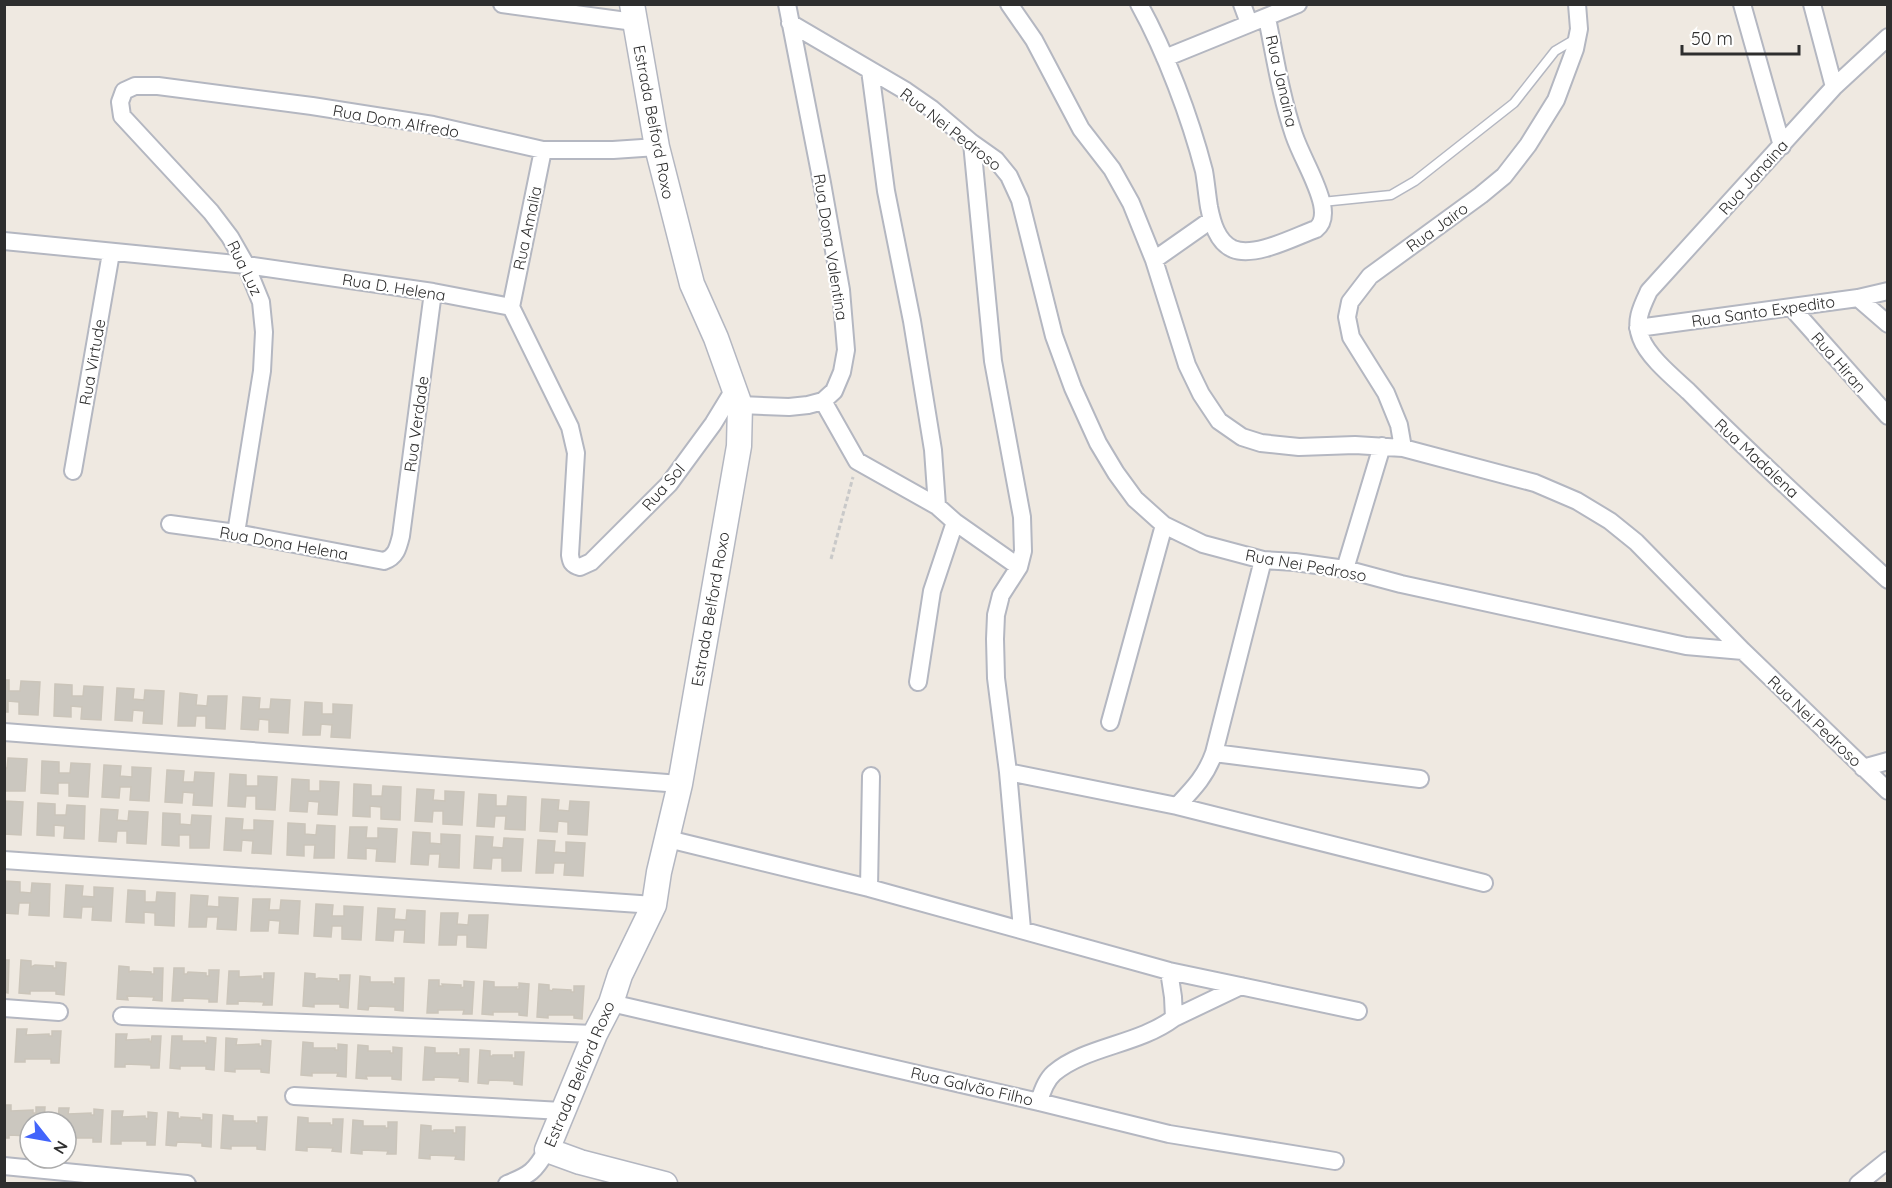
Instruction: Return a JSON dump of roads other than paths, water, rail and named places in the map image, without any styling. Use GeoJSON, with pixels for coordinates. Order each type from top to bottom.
{"type":"FeatureCollection","features":[{"type":"Feature","properties":{"kind":"street"},"geometry":{"type":"LineString","coordinates":[[502,4],[633,13]]}},
{"type":"Feature","properties":{"kind":"street","name":"Rua Dona Valentina"},"geometry":{"type":"LineString","coordinates":[[787,4],[841,290],[846,350],[842,372],[834,392],[823,401]]}},
{"type":"Feature","properties":{"kind":"street","name":"Rua Nei Pedroso"},"geometry":{"type":"LineString","coordinates":[[1009,4],[1034,40],[1081,129],[1112,169],[1131,202],[1154,260],[1187,365],[1201,394],[1219,421],[1242,437],[1261,443],[1299,447],[1403,448],[1535,483],[1577,501],[1610,521],[1636,542],[1743,651],[1887,791]]}},
{"type":"Feature","properties":{"kind":"street"},"geometry":{"type":"LineString","coordinates":[[1139,4],[1165,58],[1204,172],[1212,220],[1219,237],[1230,248],[1248,251],[1263,249],[1321,226],[1322,202]]}},
{"type":"Feature","properties":{"kind":"street","name":"Rua Janaina"},"geometry":{"type":"LineString","coordinates":[[1242,4],[1249,23]]}},
{"type":"Feature","properties":{"kind":"street"},"geometry":{"type":"LineString","coordinates":[[1165,58],[1298,4]]}},
{"type":"Feature","properties":{"kind":"street","name":"Rua Jairo"},"geometry":{"type":"LineString","coordinates":[[1403,448],[1400,425],[1386,393],[1351,337],[1347,316],[1350,302],[1370,276],[1504,176],[1528,145],[1556,100],[1579,29],[1577,4]]}},
{"type":"Feature","properties":{"kind":"street"},"geometry":{"type":"LineString","coordinates":[[1742,4],[1782,146]]}},
{"type":"Feature","properties":{"kind":"street"},"geometry":{"type":"LineString","coordinates":[[1812,4],[1834,87]]}},
{"type":"Feature","properties":{"kind":"street","name":"Estrada Belford Roxo"},"geometry":{"type":"LineString","coordinates":[[507,1184],[522,1178],[536,1168],[547,1150],[595,1034],[611,1003],[620,975],[654,905],[680,784],[732,478],[740,446],[738,396],[692,284],[657,147],[633,13]]}},
{"type":"Feature","properties":{"kind":"street","name":"Rua Janaina"},"geometry":{"type":"LineString","coordinates":[[1267,18],[1283,100],[1322,202]]}},
{"type":"Feature","properties":{"kind":"street","name":"Rua Nei Pedroso"},"geometry":{"type":"LineString","coordinates":[[790,22],[932,109],[996,160],[1009,176],[1020,200],[1054,336],[1073,388],[1098,443],[1135,499],[1164,525],[1203,544],[1263,560],[1345,569],[1412,586],[1686,646],[1743,651]]}},
{"type":"Feature","properties":{"kind":"street","name":"Rua Janaina"},"geometry":{"type":"LineString","coordinates":[[1638,328],[1640,309],[1649,291],[1834,87],[1887,37]]}},
{"type":"Feature","properties":{"kind":"street"},"geometry":{"type":"LineString","coordinates":[[870,70],[886,191],[912,321],[931,438],[937,506]]}},
{"type":"Feature","properties":{"kind":"street","name":"Rua Dom Alfredo"},"geometry":{"type":"LineString","coordinates":[[135,86],[158,86],[433,125],[543,150],[613,150],[657,147]]}},
{"type":"Feature","properties":{"kind":"street","name":"Rua Luz"},"geometry":{"type":"LineString","coordinates":[[135,86],[124,91],[120,102],[122,116],[230,237],[246,265],[261,302],[264,332],[262,371],[236,533]]}},
{"type":"Feature","properties":{"kind":"street"},"geometry":{"type":"LineString","coordinates":[[972,143],[993,361],[1022,517],[1023,550],[1019,567],[1001,595],[996,615],[996,678],[1008,772],[1022,929]]}},
{"type":"Feature","properties":{"kind":"street","name":"Rua Amalia"},"geometry":{"type":"LineString","coordinates":[[511,307],[543,150]]}},
{"type":"Feature","properties":{"kind":"street"},"geometry":{"type":"LineString","coordinates":[[1154,260],[1212,220]]}},
{"type":"Feature","properties":{"kind":"street","name":"Rua D. Helena"},"geometry":{"type":"LineString","coordinates":[[4,241],[246,265],[433,292],[511,307]]}},
{"type":"Feature","properties":{"kind":"street","name":"Rua Virtude"},"geometry":{"type":"LineString","coordinates":[[73,471],[111,253]]}},
{"type":"Feature","properties":{"kind":"street","name":"Rua Santo Expedito"},"geometry":{"type":"LineString","coordinates":[[1638,328],[1858,298],[1887,291]]}},
{"type":"Feature","properties":{"kind":"street","name":"Rua Verdade"},"geometry":{"type":"LineString","coordinates":[[395,554],[401,536],[433,292]]}},
{"type":"Feature","properties":{"kind":"street"},"geometry":{"type":"LineString","coordinates":[[1858,298],[1887,324]]}},
{"type":"Feature","properties":{"kind":"street","name":"Rua Sol"},"geometry":{"type":"LineString","coordinates":[[511,307],[570,427],[576,453],[570,555],[575,566],[580,567],[591,561],[669,484],[713,424],[738,396]]}},
{"type":"Feature","properties":{"kind":"street","name":"Rua Hiran"},"geometry":{"type":"LineString","coordinates":[[1791,307],[1887,416]]}},
{"type":"Feature","properties":{"kind":"street","name":"Rua Madalena"},"geometry":{"type":"LineString","coordinates":[[1638,328],[1641,340],[1655,358],[1887,580]]}},
{"type":"Feature","properties":{"kind":"street"},"geometry":{"type":"LineString","coordinates":[[738,396],[789,407],[823,401],[857,461],[937,506],[955,522],[1019,567]]}},
{"type":"Feature","properties":{"kind":"street"},"geometry":{"type":"LineString","coordinates":[[1345,569],[1382,446]]}},
{"type":"Feature","properties":{"kind":"street"},"geometry":{"type":"LineString","coordinates":[[918,682],[932,591],[955,522]]}},
{"type":"Feature","properties":{"kind":"street","name":"Rua Dona Helena"},"geometry":{"type":"LineString","coordinates":[[170,524],[236,533],[384,561],[395,554]]}},
{"type":"Feature","properties":{"kind":"street"},"geometry":{"type":"LineString","coordinates":[[1110,722],[1164,525]]}},
{"type":"Feature","properties":{"kind":"street"},"geometry":{"type":"LineString","coordinates":[[1177,806],[1199,783],[1214,753],[1263,560]]}},
{"type":"Feature","properties":{"kind":"street"},"geometry":{"type":"LineString","coordinates":[[4,732],[680,784]]}},
{"type":"Feature","properties":{"kind":"street"},"geometry":{"type":"LineString","coordinates":[[1214,753],[1420,779]]}},
{"type":"Feature","properties":{"kind":"street"},"geometry":{"type":"LineString","coordinates":[[1863,768],[1887,761]]}},
{"type":"Feature","properties":{"kind":"street"},"geometry":{"type":"LineString","coordinates":[[1008,772],[1177,806],[1484,883]]}},
{"type":"Feature","properties":{"kind":"street"},"geometry":{"type":"LineString","coordinates":[[869,888],[871,776]]}},
{"type":"Feature","properties":{"kind":"street"},"geometry":{"type":"LineString","coordinates":[[668,839],[869,888],[1169,971],[1358,1011]]}},
{"type":"Feature","properties":{"kind":"street"},"geometry":{"type":"LineString","coordinates":[[4,860],[654,905]]}},
{"type":"Feature","properties":{"kind":"street"},"geometry":{"type":"LineString","coordinates":[[1169,971],[1174,1018]]}},
{"type":"Feature","properties":{"kind":"street"},"geometry":{"type":"LineString","coordinates":[[1039,1102],[1044,1085],[1053,1074],[1073,1061],[1146,1035],[1174,1018],[1241,986]]}},
{"type":"Feature","properties":{"kind":"street","name":"Rua Galvão Filho"},"geometry":{"type":"LineString","coordinates":[[611,1003],[1169,1134],[1335,1161]]}},
{"type":"Feature","properties":{"kind":"street"},"geometry":{"type":"LineString","coordinates":[[4,1008],[59,1012]]}},
{"type":"Feature","properties":{"kind":"street"},"geometry":{"type":"LineString","coordinates":[[122,1016],[595,1034]]}},
{"type":"Feature","properties":{"kind":"street"},"geometry":{"type":"LineString","coordinates":[[294,1096],[562,1111]]}},
{"type":"Feature","properties":{"kind":"street"},"geometry":{"type":"LineString","coordinates":[[547,1150],[580,1162],[665,1184]]}},
{"type":"Feature","properties":{"kind":"street"},"geometry":{"type":"LineString","coordinates":[[1858,1184],[1887,1160]]}},
{"type":"Feature","properties":{"kind":"street"},"geometry":{"type":"LineString","coordinates":[[4,1166],[187,1184]]}},
{"type":"Feature","properties":{"kind":"lane"},"geometry":{"type":"LineString","coordinates":[[1322,202],[1391,195],[1415,181],[1514,103],[1555,51],[1577,38]]}}]}
